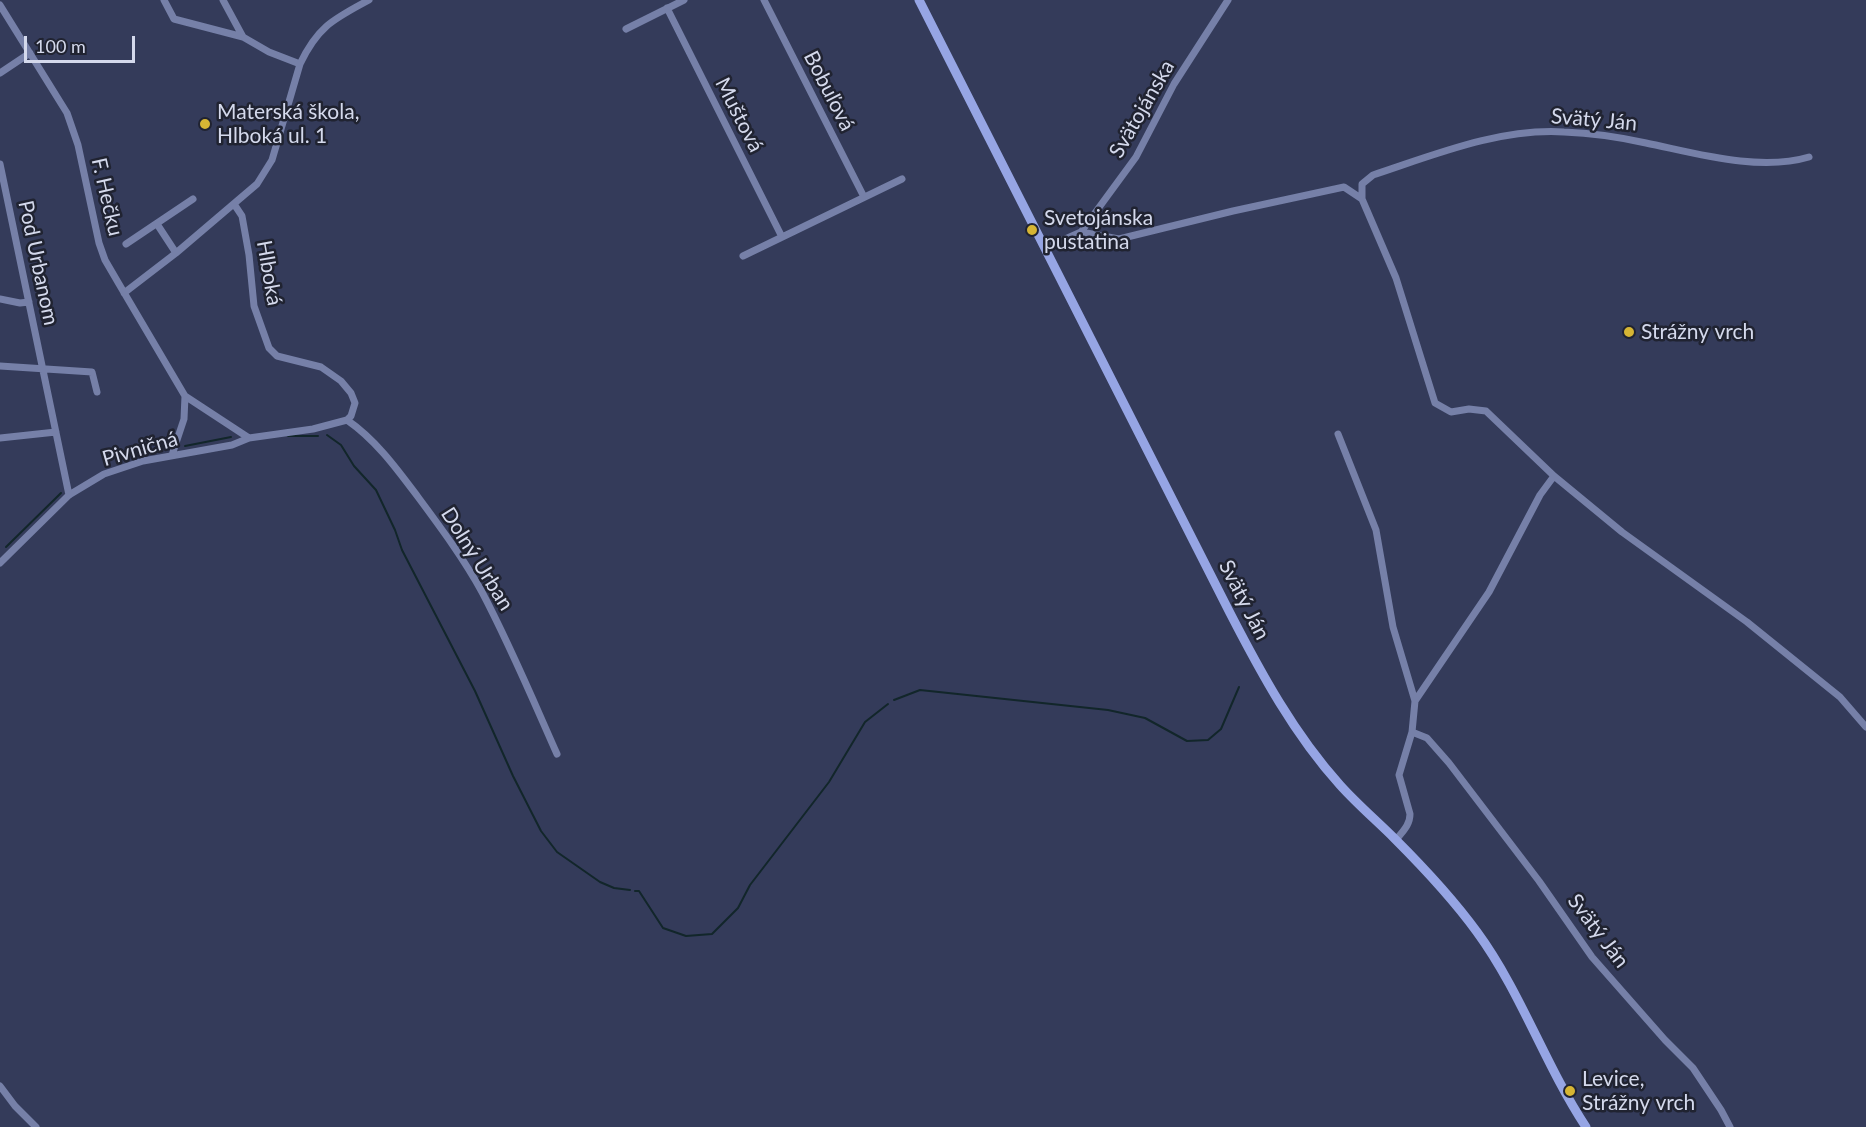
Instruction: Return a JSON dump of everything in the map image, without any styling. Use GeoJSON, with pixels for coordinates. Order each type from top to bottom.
{"type":"FeatureCollection","features":[{"type":"Feature","properties":{"kind":"main road","name":"Svätý Ján"},"geometry":{"type":"LineString","coordinates":[[919,0],[1266,681],[1301,735],[1329,772],[1449,898],[1486,945],[1586,1127]]}},
{"type":"Feature","properties":{"kind":"street"},"geometry":{"type":"LineString","coordinates":[[164,0],[174,19],[243,37],[269,52],[300,64]]}},
{"type":"Feature","properties":{"kind":"street"},"geometry":{"type":"LineString","coordinates":[[223,0],[243,37]]}},
{"type":"Feature","properties":{"kind":"street"},"geometry":{"type":"LineString","coordinates":[[352,0],[356,8]]}},
{"type":"Feature","properties":{"kind":"street"},"geometry":{"type":"LineString","coordinates":[[124,293],[176,253],[257,184],[272,160],[300,64],[317,34],[332,20],[369,0]]}},
{"type":"Feature","properties":{"kind":"street"},"geometry":{"type":"LineString","coordinates":[[626,28],[684,0]]}},
{"type":"Feature","properties":{"kind":"street","name":"Bobuľová"},"geometry":{"type":"LineString","coordinates":[[764,0],[864,197]]}},
{"type":"Feature","properties":{"kind":"street","name":"Svätojánska"},"geometry":{"type":"LineString","coordinates":[[1081,232],[1136,157],[1174,84],[1228,0]]}},
{"type":"Feature","properties":{"kind":"street","name":"F. Hečku"},"geometry":{"type":"LineString","coordinates":[[0,5],[67,113],[105,260],[185,396],[249,438]]}},
{"type":"Feature","properties":{"kind":"street","name":"Muštová"},"geometry":{"type":"LineString","coordinates":[[667,8],[782,237]]}},
{"type":"Feature","properties":{"kind":"street"},"geometry":{"type":"LineString","coordinates":[[0,73],[30,53]]}},
{"type":"Feature","properties":{"kind":"street","name":"Svätý Ján"},"geometry":{"type":"LineString","coordinates":[[1362,199],[1362,184],[1373,175],[1472,143],[1517,135],[1562,132],[1607,136],[1734,159],[1780,163],[1809,157]]}},
{"type":"Feature","properties":{"kind":"street","name":"Pod Urbanom"},"geometry":{"type":"LineString","coordinates":[[0,164],[69,495]]}},
{"type":"Feature","properties":{"kind":"street"},"geometry":{"type":"LineString","coordinates":[[743,256],[902,179]]}},
{"type":"Feature","properties":{"kind":"street"},"geometry":{"type":"LineString","coordinates":[[1045,248],[1081,232],[1119,239],[1244,208],[1344,187],[1362,199],[1396,278],[1435,403],[1451,412],[1468,409],[1486,411],[1554,476],[1622,532],[1746,622],[1840,697],[1866,727]]}},
{"type":"Feature","properties":{"kind":"street"},"geometry":{"type":"LineString","coordinates":[[126,244],[193,199]]}},
{"type":"Feature","properties":{"kind":"street","name":"Hlboká"},"geometry":{"type":"LineString","coordinates":[[234,204],[242,216],[254,306],[270,348],[277,356],[321,367],[348,388],[355,403],[351,416],[347,420]]}},
{"type":"Feature","properties":{"kind":"street"},"geometry":{"type":"LineString","coordinates":[[157,224],[176,253]]}},
{"type":"Feature","properties":{"kind":"street"},"geometry":{"type":"LineString","coordinates":[[0,299],[20,303],[29,302]]}},
{"type":"Feature","properties":{"kind":"street"},"geometry":{"type":"LineString","coordinates":[[0,366],[92,372],[97,392]]}},
{"type":"Feature","properties":{"kind":"street"},"geometry":{"type":"LineString","coordinates":[[172,455],[184,419],[185,396]]}},
{"type":"Feature","properties":{"kind":"street"},"geometry":{"type":"LineString","coordinates":[[249,438],[313,429],[347,420]]}},
{"type":"Feature","properties":{"kind":"street","name":"Dolný Urban"},"geometry":{"type":"LineString","coordinates":[[347,420],[377,446],[391,462],[457,551],[481,591],[505,639],[557,754]]}},
{"type":"Feature","properties":{"kind":"street"},"geometry":{"type":"LineString","coordinates":[[0,438],[56,432]]}},
{"type":"Feature","properties":{"kind":"street"},"geometry":{"type":"LineString","coordinates":[[1338,434],[1376,530],[1393,627],[1415,701],[1412,732],[1399,775],[1410,820],[1396,840]]}},
{"type":"Feature","properties":{"kind":"street","name":"Pivničná"},"geometry":{"type":"LineString","coordinates":[[0,562],[69,495],[104,474],[143,461],[231,445],[249,438]]}},
{"type":"Feature","properties":{"kind":"street"},"geometry":{"type":"LineString","coordinates":[[1415,701],[1488,592],[1540,495],[1554,476]]}},
{"type":"Feature","properties":{"kind":"street","name":"Svätý Ján"},"geometry":{"type":"LineString","coordinates":[[1412,732],[1427,738],[1449,763],[1539,881],[1592,957],[1665,1040],[1693,1068],[1730,1127]]}},
{"type":"Feature","properties":{"kind":"street"},"geometry":{"type":"LineString","coordinates":[[0,1086],[15,1106],[36,1127]]}},
{"type":"Feature","properties":{"kind":"waterway"},"geometry":{"type":"LineString","coordinates":[[327,435],[341,445],[354,466],[376,490],[402,550],[475,691],[513,776],[541,831],[557,852],[600,882],[614,888],[630,890]]}},
{"type":"Feature","properties":{"kind":"waterway"},"geometry":{"type":"LineString","coordinates":[[288,436],[318,436]]}},
{"type":"Feature","properties":{"kind":"waterway"},"geometry":{"type":"LineString","coordinates":[[185,446],[231,437]]}},
{"type":"Feature","properties":{"kind":"waterway"},"geometry":{"type":"LineString","coordinates":[[6,547],[61,493]]}},
{"type":"Feature","properties":{"kind":"waterway"},"geometry":{"type":"LineString","coordinates":[[894,700],[920,690],[1108,710],[1145,718],[1187,741],[1208,740],[1221,729],[1239,687]]}},
{"type":"Feature","properties":{"kind":"waterway"},"geometry":{"type":"LineString","coordinates":[[635,891],[639,891],[663,928],[686,936],[712,934],[738,908],[750,885],[829,782],[865,722],[888,704]]}},
{"type":"Feature","properties":{"kind":"place","name":"Materská škola, Hlboká ul. 1"},"geometry":{"type":"Point","coordinates":[205,124]}},
{"type":"Feature","properties":{"kind":"place","name":"Svetojánska pustatina"},"geometry":{"type":"Point","coordinates":[1032,230]}},
{"type":"Feature","properties":{"kind":"place","name":"Strážny vrch"},"geometry":{"type":"Point","coordinates":[1629,332]}},
{"type":"Feature","properties":{"kind":"place","name":"Levice, Strážny vrch"},"geometry":{"type":"Point","coordinates":[1570,1091]}}]}
